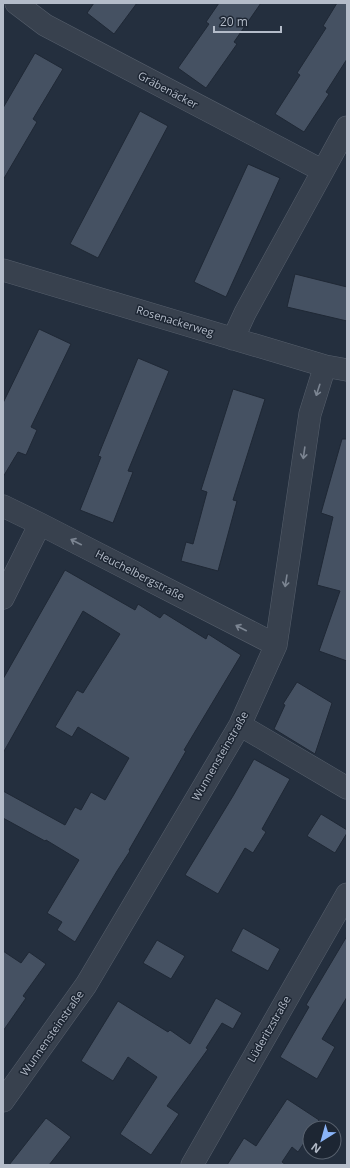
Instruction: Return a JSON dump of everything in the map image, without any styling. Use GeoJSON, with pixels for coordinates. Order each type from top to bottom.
{"type":"FeatureCollection","features":[{"type":"Feature","properties":{"kind":"street","name":"Gräbenäcker"},"geometry":{"type":"LineString","coordinates":[[16,3],[45,25],[323,171]]}},
{"type":"Feature","properties":{"kind":"street"},"geometry":{"type":"LineString","coordinates":[[233,339],[245,313],[347,127]]}},
{"type":"Feature","properties":{"kind":"street","name":"Rosenackerweg"},"geometry":{"type":"LineString","coordinates":[[3,270],[233,339],[326,366],[347,370]]}},
{"type":"Feature","properties":{"kind":"street","name":"Wunnensteinstraße"},"geometry":{"type":"LineString","coordinates":[[3,1102],[86,985],[240,725],[276,646],[310,414],[326,366]]}},
{"type":"Feature","properties":{"kind":"street","name":"Heuchelbergstraße"},"geometry":{"type":"LineString","coordinates":[[3,506],[276,646]]}},
{"type":"Feature","properties":{"kind":"street"},"geometry":{"type":"LineString","coordinates":[[3,598],[40,524]]}},
{"type":"Feature","properties":{"kind":"street"},"geometry":{"type":"LineString","coordinates":[[240,725],[347,788]]}},
{"type":"Feature","properties":{"kind":"street","name":"Lüderitzstraße"},"geometry":{"type":"LineString","coordinates":[[192,1165],[347,894]]}},
{"type":"Feature","properties":{"kind":"building"},"geometry":{"type":"Polygon","coordinates":[[[94,3],[137,3],[114,34],[87,13],[94,3]]]}},
{"type":"Feature","properties":{"kind":"building"},"geometry":{"type":"Polygon","coordinates":[[[219,3],[261,3],[234,42],[237,44],[206,88],[178,68],[209,24],[206,22],[219,3]]]}},
{"type":"Feature","properties":{"kind":"building"},"geometry":{"type":"Polygon","coordinates":[[[337,3],[347,3],[347,59],[326,92],[329,94],[304,132],[275,114],[300,75],[297,73],[326,28],[323,26],[337,3]]]}},
{"type":"Feature","properties":{"kind":"building"},"geometry":{"type":"Polygon","coordinates":[[[35,53],[63,69],[33,119],[37,122],[3,180],[3,108],[35,53]]]}},
{"type":"Feature","properties":{"kind":"building"},"geometry":{"type":"Polygon","coordinates":[[[140,111],[168,126],[98,258],[70,244],[140,111]]]}},
{"type":"Feature","properties":{"kind":"building"},"geometry":{"type":"Polygon","coordinates":[[[248,164],[280,178],[226,297],[194,282],[248,164]]]}},
{"type":"Feature","properties":{"kind":"building"},"geometry":{"type":"Polygon","coordinates":[[[295,274],[347,287],[347,321],[287,307],[295,274]]]}},
{"type":"Feature","properties":{"kind":"building"},"geometry":{"type":"Polygon","coordinates":[[[39,329],[71,344],[31,427],[37,430],[26,455],[18,452],[3,477],[3,403],[39,329]]]}},
{"type":"Feature","properties":{"kind":"building"},"geometry":{"type":"Polygon","coordinates":[[[138,358],[169,371],[128,471],[133,472],[113,523],[80,510],[101,457],[98,456],[138,358]]]}},
{"type":"Feature","properties":{"kind":"building"},"geometry":{"type":"Polygon","coordinates":[[[233,389],[265,399],[233,500],[237,501],[218,571],[181,561],[186,542],[193,544],[207,492],[201,490],[233,389]]]}},
{"type":"Feature","properties":{"kind":"building"},"geometry":{"type":"Polygon","coordinates":[[[342,439],[347,439],[347,661],[319,651],[340,591],[317,585],[333,517],[321,513],[342,439]]]}},
{"type":"Feature","properties":{"kind":"building"},"geometry":{"type":"Polygon","coordinates":[[[65,570],[135,610],[138,604],[160,618],[164,613],[206,639],[208,634],[241,655],[184,750],[186,751],[129,850],[130,851],[75,942],[57,930],[62,922],[47,913],[79,860],[46,840],[45,841],[3,818],[3,791],[65,825],[75,807],[81,810],[91,792],[105,800],[129,758],[78,727],[72,737],[55,727],[77,690],[83,693],[120,634],[83,611],[3,753],[3,679],[65,570]]]}},
{"type":"Feature","properties":{"kind":"building"},"geometry":{"type":"Polygon","coordinates":[[[297,682],[332,703],[315,754],[274,729],[285,705],[283,704],[297,682]]]}},
{"type":"Feature","properties":{"kind":"building"},"geometry":{"type":"Polygon","coordinates":[[[254,759],[290,779],[262,829],[266,832],[253,853],[245,848],[218,894],[185,875],[254,759]]]}},
{"type":"Feature","properties":{"kind":"building"},"geometry":{"type":"Polygon","coordinates":[[[321,814],[347,830],[347,833],[335,853],[307,836],[321,814]]]}},
{"type":"Feature","properties":{"kind":"building"},"geometry":{"type":"Polygon","coordinates":[[[243,928],[280,949],[268,971],[231,951],[243,928]]]}},
{"type":"Feature","properties":{"kind":"building"},"geometry":{"type":"Polygon","coordinates":[[[347,936],[347,997],[322,1039],[335,1047],[317,1079],[280,1057],[309,1007],[306,1005],[347,936]]]}},
{"type":"Feature","properties":{"kind":"building"},"geometry":{"type":"Polygon","coordinates":[[[157,940],[185,956],[171,979],[143,963],[157,940]]]}},
{"type":"Feature","properties":{"kind":"building"},"geometry":{"type":"Polygon","coordinates":[[[3,951],[21,963],[29,952],[46,964],[23,996],[26,998],[3,1031],[3,951]]]}},
{"type":"Feature","properties":{"kind":"building"},"geometry":{"type":"Polygon","coordinates":[[[216,998],[242,1013],[233,1029],[222,1023],[206,1048],[208,1049],[167,1106],[179,1114],[151,1155],[120,1134],[157,1077],[128,1057],[113,1081],[81,1061],[118,1001],[168,1032],[170,1030],[190,1044],[216,998]]]}},
{"type":"Feature","properties":{"kind":"building"},"geometry":{"type":"Polygon","coordinates":[[[287,1099],[319,1120],[302,1120],[302,1146],[298,1152],[292,1147],[282,1162],[286,1165],[227,1165],[244,1138],[256,1146],[287,1099]]]}},
{"type":"Feature","properties":{"kind":"building"},"geometry":{"type":"Polygon","coordinates":[[[46,1118],[71,1137],[49,1165],[9,1165],[46,1118]]]}}]}
